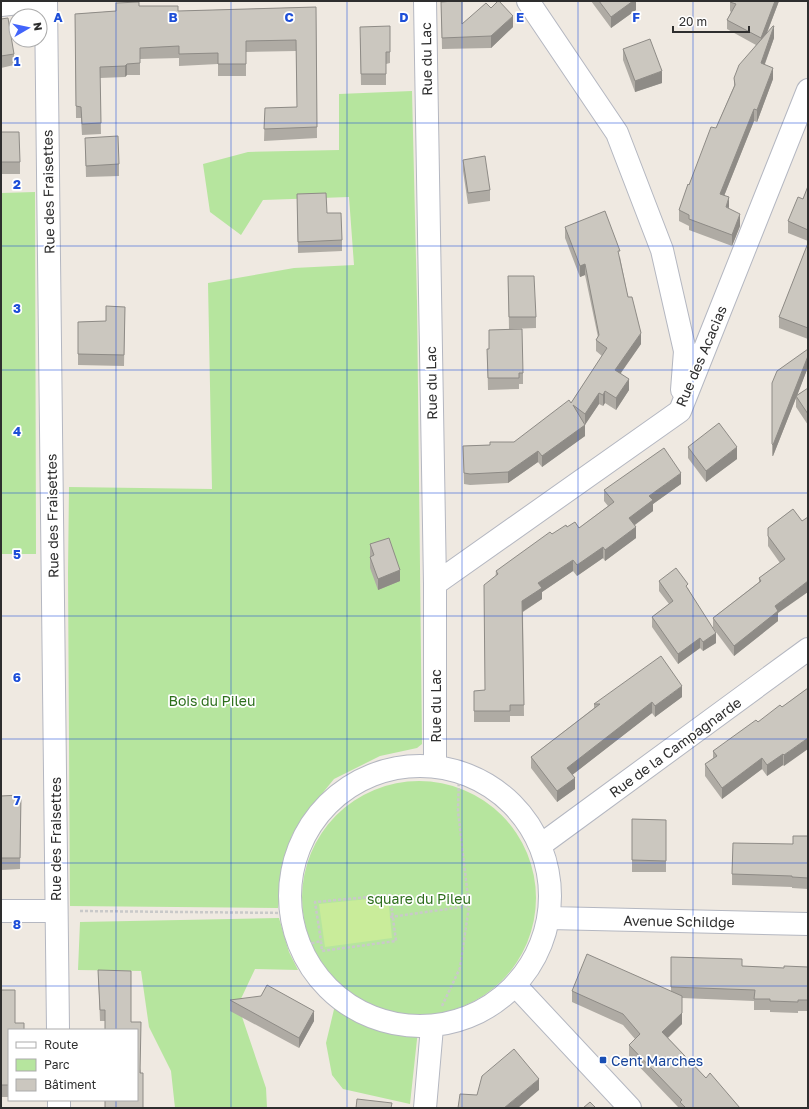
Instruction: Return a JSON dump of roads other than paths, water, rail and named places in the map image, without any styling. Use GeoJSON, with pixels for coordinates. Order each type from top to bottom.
{"type":"FeatureCollection","features":[{"type":"Feature","properties":{"kind":"street"},"geometry":{"type":"LineString","coordinates":[[1,5],[37,1]]}},
{"type":"Feature","properties":{"kind":"street","name":"Rue des Fraisettes"},"geometry":{"type":"LineString","coordinates":[[46,1],[58,1029]]}},
{"type":"Feature","properties":{"kind":"street","name":"Rue du Lac"},"geometry":{"type":"LineString","coordinates":[[425,1],[435,584],[435,764]]}},
{"type":"Feature","properties":{"kind":"street"},"geometry":{"type":"LineString","coordinates":[[528,1],[617,133],[662,250],[685,351],[680,411]]}},
{"type":"Feature","properties":{"kind":"street","name":"Rue des Acacias"},"geometry":{"type":"LineString","coordinates":[[435,584],[680,411],[808,90]]}},
{"type":"Feature","properties":{"kind":"street","name":"Rue de la Campagnarde"},"geometry":{"type":"LineString","coordinates":[[542,844],[808,649]]}},
{"type":"Feature","properties":{"kind":"street"},"geometry":{"type":"LineString","coordinates":[[435,764],[475,781],[507,800],[542,844],[551,880],[550,918],[541,947],[516,986],[478,1014],[432,1027],[377,1021],[329,992],[297,947],[288,913],[297,854],[308,830],[328,805],[352,786],[376,772],[407,765],[435,764]]}},
{"type":"Feature","properties":{"kind":"street"},"geometry":{"type":"LineString","coordinates":[[1,911],[56,911]]}},
{"type":"Feature","properties":{"kind":"street","name":"Avenue Schildge"},"geometry":{"type":"LineString","coordinates":[[550,918],[808,924]]}},
{"type":"Feature","properties":{"kind":"street"},"geometry":{"type":"LineString","coordinates":[[516,986],[630,1108]]}},
{"type":"Feature","properties":{"kind":"street"},"geometry":{"type":"LineString","coordinates":[[424,1108],[432,1027]]}},
{"type":"Feature","properties":{"kind":"place","name":"Cent Marches"},"geometry":{"type":"Point","coordinates":[603,1060]}},
{"type":"Feature","properties":{"kind":"park label","name":"Bois du Pileu"},"geometry":{"type":"Point","coordinates":[212,700]}},
{"type":"Feature","properties":{"kind":"park label","name":"square du Pileu"},"geometry":{"type":"Point","coordinates":[419,898]}}]}
